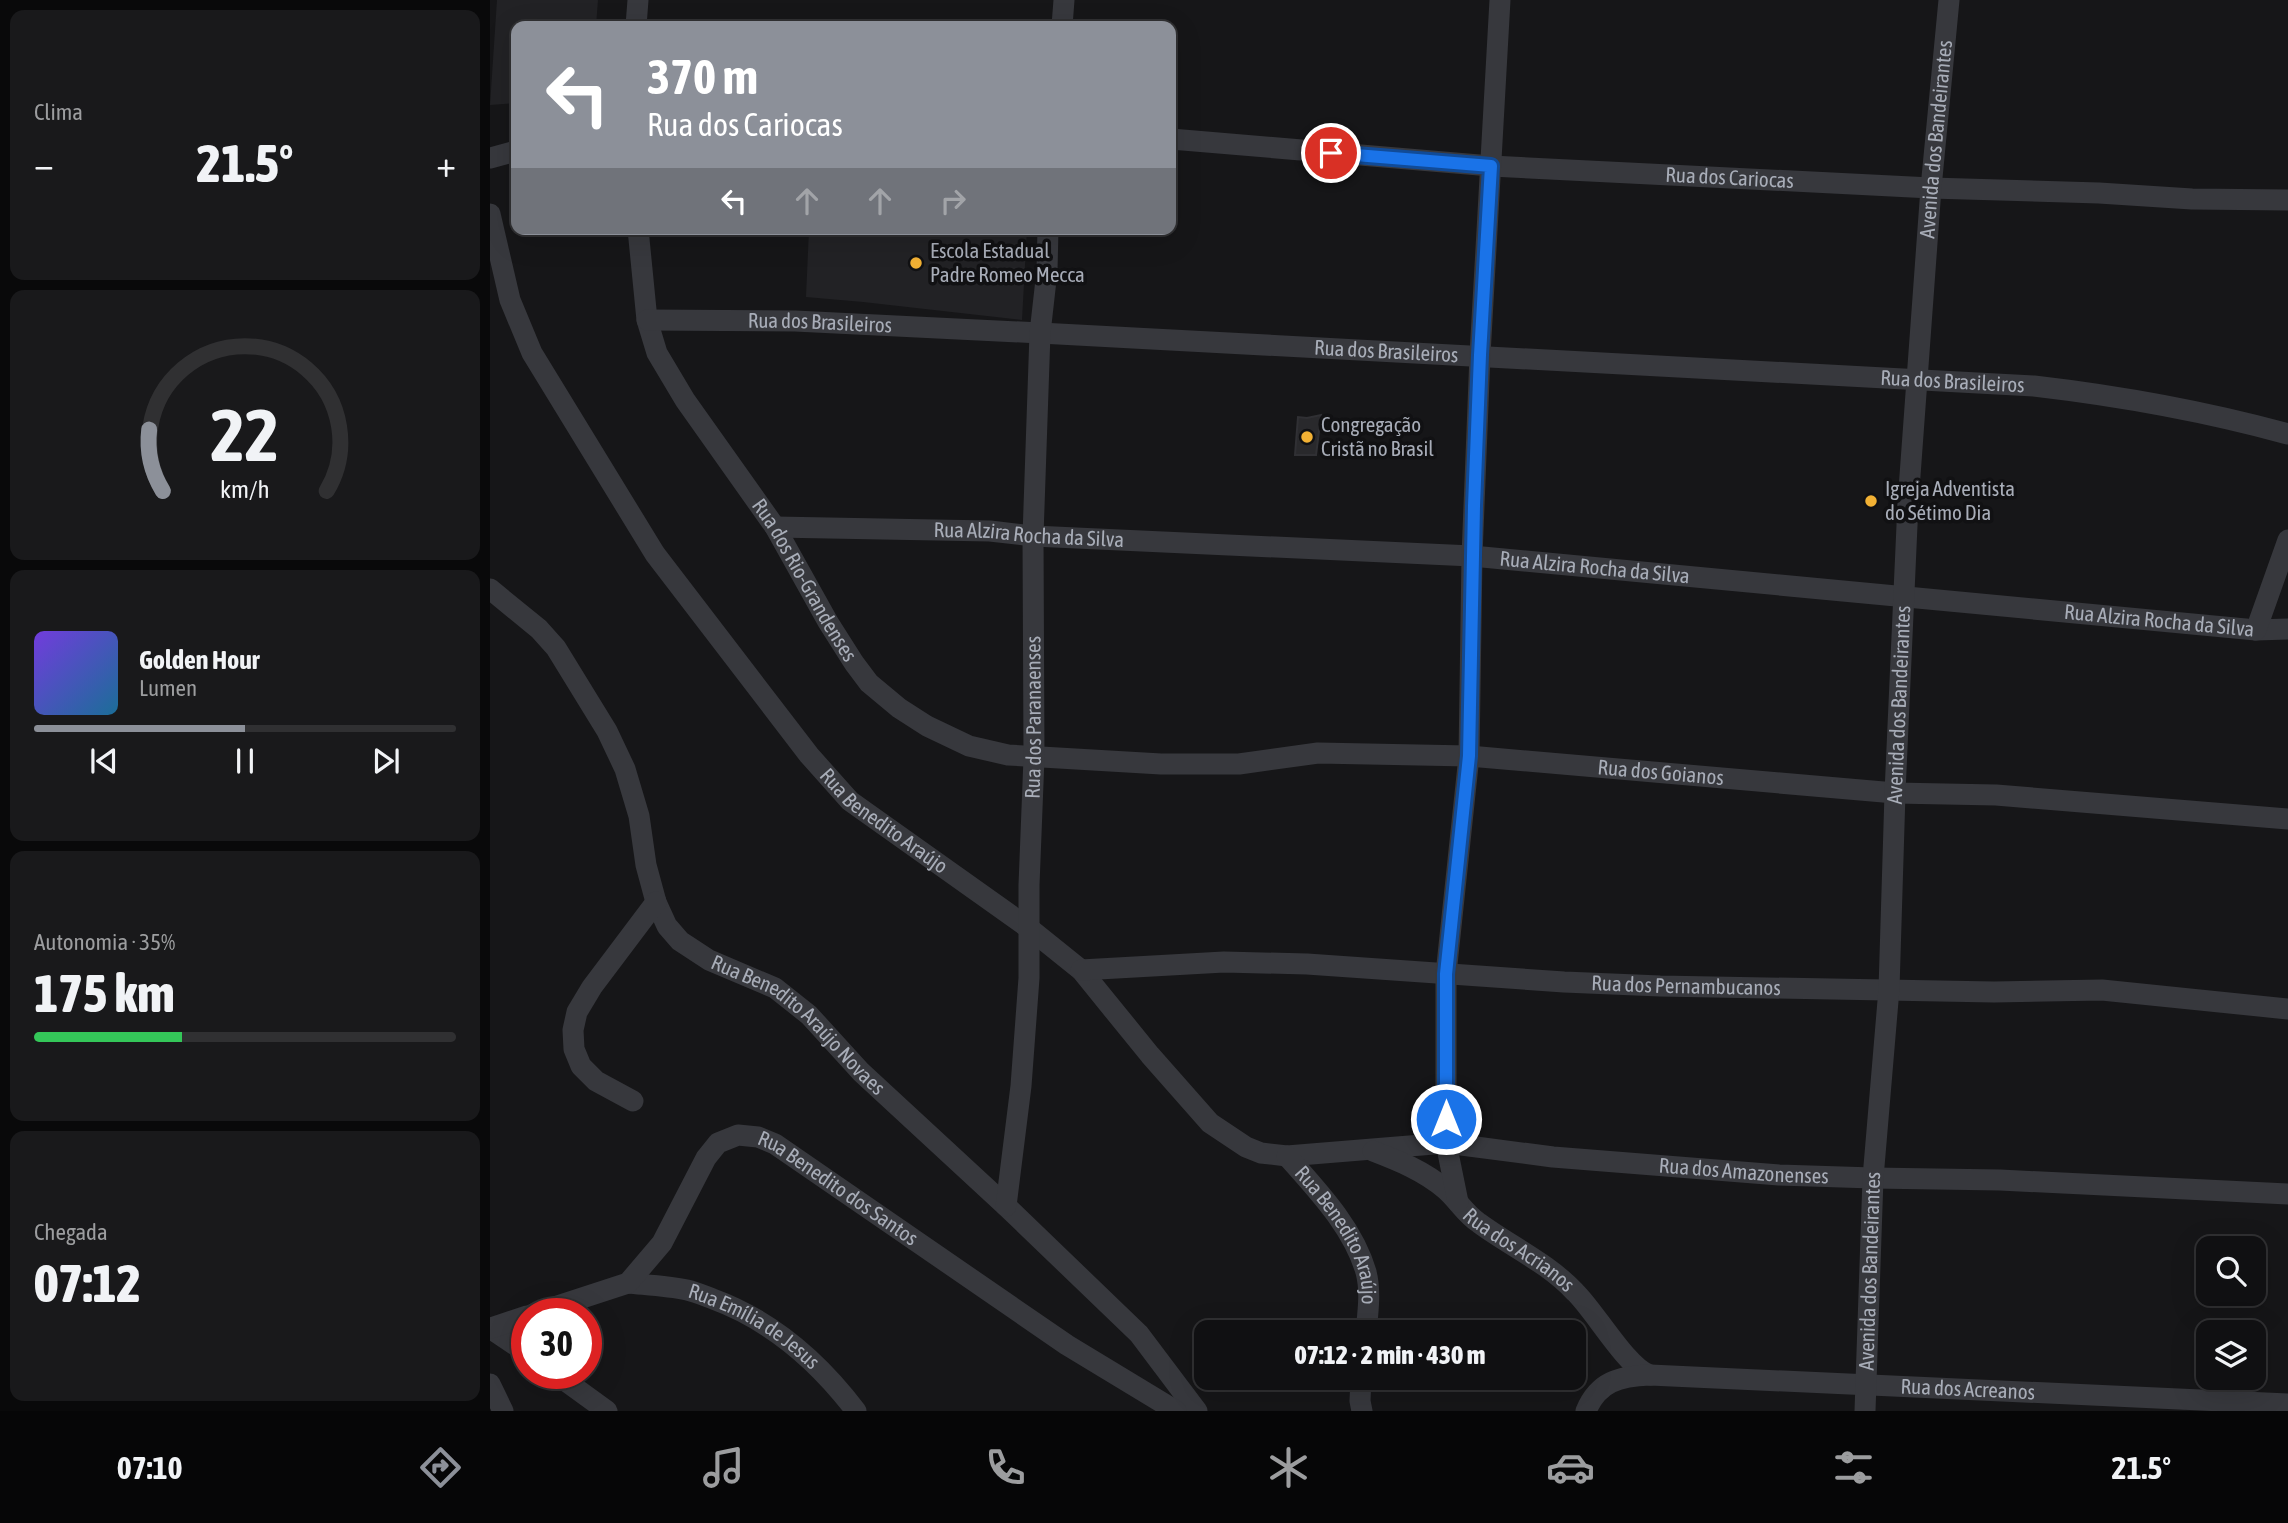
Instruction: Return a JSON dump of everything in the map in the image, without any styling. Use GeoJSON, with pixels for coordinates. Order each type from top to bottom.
{"type":"FeatureCollection","features":[{"type":"Feature","properties":{"kind":"street"},"geometry":{"type":"LineString","coordinates":[[636,21],[638,0]]}},
{"type":"Feature","properties":{"kind":"street"},"geometry":{"type":"LineString","coordinates":[[1063,21],[1065,0]]}},
{"type":"Feature","properties":{"kind":"street"},"geometry":{"type":"LineString","coordinates":[[1458,1202],[1446,1143],[1446,974],[1469,756],[1472,556],[1480,355],[1500,0]]}},
{"type":"Feature","properties":{"kind":"street","name":"Avenida dos Bandeirantes"},"geometry":{"type":"LineString","coordinates":[[1865,1411],[1873,1178],[1889,989],[1903,597],[1916,380],[1949,0]]}},
{"type":"Feature","properties":{"kind":"street","name":"Rua dos Cariocas"},"geometry":{"type":"LineString","coordinates":[[1176,139],[1491,166],[1931,188],[2192,199],[2288,200]]}},
{"type":"Feature","properties":{"kind":"street"},"geometry":{"type":"LineString","coordinates":[[490,158],[511,152]]}},
{"type":"Feature","properties":{"kind":"street","name":"Rua Benedito Araújo"},"geometry":{"type":"LineString","coordinates":[[490,214],[510,300],[532,353],[655,554],[809,755],[850,801],[1030,929],[1082,970],[1150,1055],[1210,1122],[1246,1147],[1261,1153],[1287,1156],[1345,1227],[1359,1252],[1366,1274],[1369,1301],[1367,1320]]}},
{"type":"Feature","properties":{"kind":"street","name":"Rua dos Rio-Grandenses"},"geometry":{"type":"LineString","coordinates":[[638,235],[647,320],[657,353],[685,400],[775,527],[854,663],[869,682],[899,708],[952,739],[1007,755],[1034,758]]}},
{"type":"Feature","properties":{"kind":"street","name":"Rua dos Paranaenses"},"geometry":{"type":"LineString","coordinates":[[1006,1206],[1028,1004],[1034,758],[1033,536],[1040,333],[1048,235]]}},
{"type":"Feature","properties":{"kind":"street","name":"Rua dos Brasileiros"},"geometry":{"type":"LineString","coordinates":[[647,320],[795,321],[2034,386],[2097,393],[2220,416],[2288,434]]}},
{"type":"Feature","properties":{"kind":"street","name":"Rua Alzira Rocha da Silva"},"geometry":{"type":"LineString","coordinates":[[775,527],[990,531],[1033,536],[1472,556],[2256,630],[2288,629]]}},
{"type":"Feature","properties":{"kind":"street"},"geometry":{"type":"LineString","coordinates":[[2256,630],[2288,540]]}},
{"type":"Feature","properties":{"kind":"street","name":"Rua Benedito Araújo Novaes"},"geometry":{"type":"LineString","coordinates":[[490,589],[539,629],[556,648],[607,731],[625,769],[639,816],[646,865],[656,902],[667,926],[687,946],[709,960],[775,988],[809,1014],[861,1072],[1139,1334],[1196,1411]]}},
{"type":"Feature","properties":{"kind":"street","name":"Rua dos Goianos"},"geometry":{"type":"LineString","coordinates":[[1034,758],[1214,765],[1318,753],[1469,756],[1895,793],[1996,795],[2288,819]]}},
{"type":"Feature","properties":{"kind":"street"},"geometry":{"type":"LineString","coordinates":[[633,1101],[596,1081],[581,1066],[574,1049],[573,1030],[577,1012],[592,987],[656,902]]}},
{"type":"Feature","properties":{"kind":"street","name":"Rua dos Pernambucanos"},"geometry":{"type":"LineString","coordinates":[[1082,970],[1224,961],[1673,986],[1994,992],[2102,990],[2288,1009]]}},
{"type":"Feature","properties":{"kind":"street","name":"Rua Benedito dos Santos"},"geometry":{"type":"LineString","coordinates":[[628,1283],[662,1243],[706,1158],[718,1143],[738,1135],[758,1137],[775,1144],[1067,1345],[1176,1411]]}},
{"type":"Feature","properties":{"kind":"street","name":"Rua dos Amazonenses"},"geometry":{"type":"LineString","coordinates":[[1287,1156],[1446,1143],[1567,1159],[1779,1175],[2000,1180],[2288,1194]]}},
{"type":"Feature","properties":{"kind":"street","name":"Rua dos Acrianos"},"geometry":{"type":"LineString","coordinates":[[1368,1149],[1416,1169],[1446,1189],[1476,1222],[1551,1271],[1592,1310],[1632,1363],[1650,1376]]}},
{"type":"Feature","properties":{"kind":"street"},"geometry":{"type":"LineString","coordinates":[[582,1298],[628,1283]]}},
{"type":"Feature","properties":{"kind":"street","name":"Rua Emília de Jesus"},"geometry":{"type":"LineString","coordinates":[[628,1283],[690,1290],[736,1307],[767,1324],[819,1367],[856,1411]]}},
{"type":"Feature","properties":{"kind":"street"},"geometry":{"type":"LineString","coordinates":[[490,1328],[511,1321]]}},
{"type":"Feature","properties":{"kind":"street"},"geometry":{"type":"LineString","coordinates":[[490,1328],[511,1342]]}},
{"type":"Feature","properties":{"kind":"street","name":"Rua dos Acreanos"},"geometry":{"type":"LineString","coordinates":[[1586,1411],[1598,1389],[1623,1378],[1650,1376],[2288,1404]]}},
{"type":"Feature","properties":{"kind":"street"},"geometry":{"type":"LineString","coordinates":[[490,1384],[503,1411]]}},
{"type":"Feature","properties":{"kind":"street"},"geometry":{"type":"LineString","coordinates":[[577,1389],[607,1411]]}},
{"type":"Feature","properties":{"kind":"street"},"geometry":{"type":"LineString","coordinates":[[1361,1390],[1362,1411]]}},
{"type":"Feature","properties":{"kind":"shaded area"},"geometry":{"type":"Polygon","coordinates":[[[497,0],[598,0],[596,21],[511,21],[511,103],[490,105],[497,0]]]}},
{"type":"Feature","properties":{"kind":"shaded area","name":"Escola Estadual Padre Romeo Mecca"},"geometry":{"type":"Polygon","coordinates":[[[809,235],[1027,235],[1022,320],[806,297],[809,235]]]}},
{"type":"Feature","properties":{"kind":"building","name":"Congregação Cristã no Brasil"},"geometry":{"type":"Polygon","coordinates":[[[1321,415],[1316,455],[1295,455],[1298,417],[1321,415]]]}},
{"type":"Feature","properties":{"kind":"place","name":"Escola Estadual Padre Romeo Mecca"},"geometry":{"type":"Point","coordinates":[916,263]}},
{"type":"Feature","properties":{"kind":"place","name":"Congregação Cristã no Brasil"},"geometry":{"type":"Point","coordinates":[1307,437]}},
{"type":"Feature","properties":{"kind":"place","name":"Igreja Adventista do Sétimo Dia"},"geometry":{"type":"Point","coordinates":[1871,501]}},
{"type":"Feature","properties":{"kind":"route"},"geometry":{"type":"LineString","coordinates":[[1331,153],[1491,166],[1474,506],[1469,756],[1446,974],[1446,1119]]}}]}
